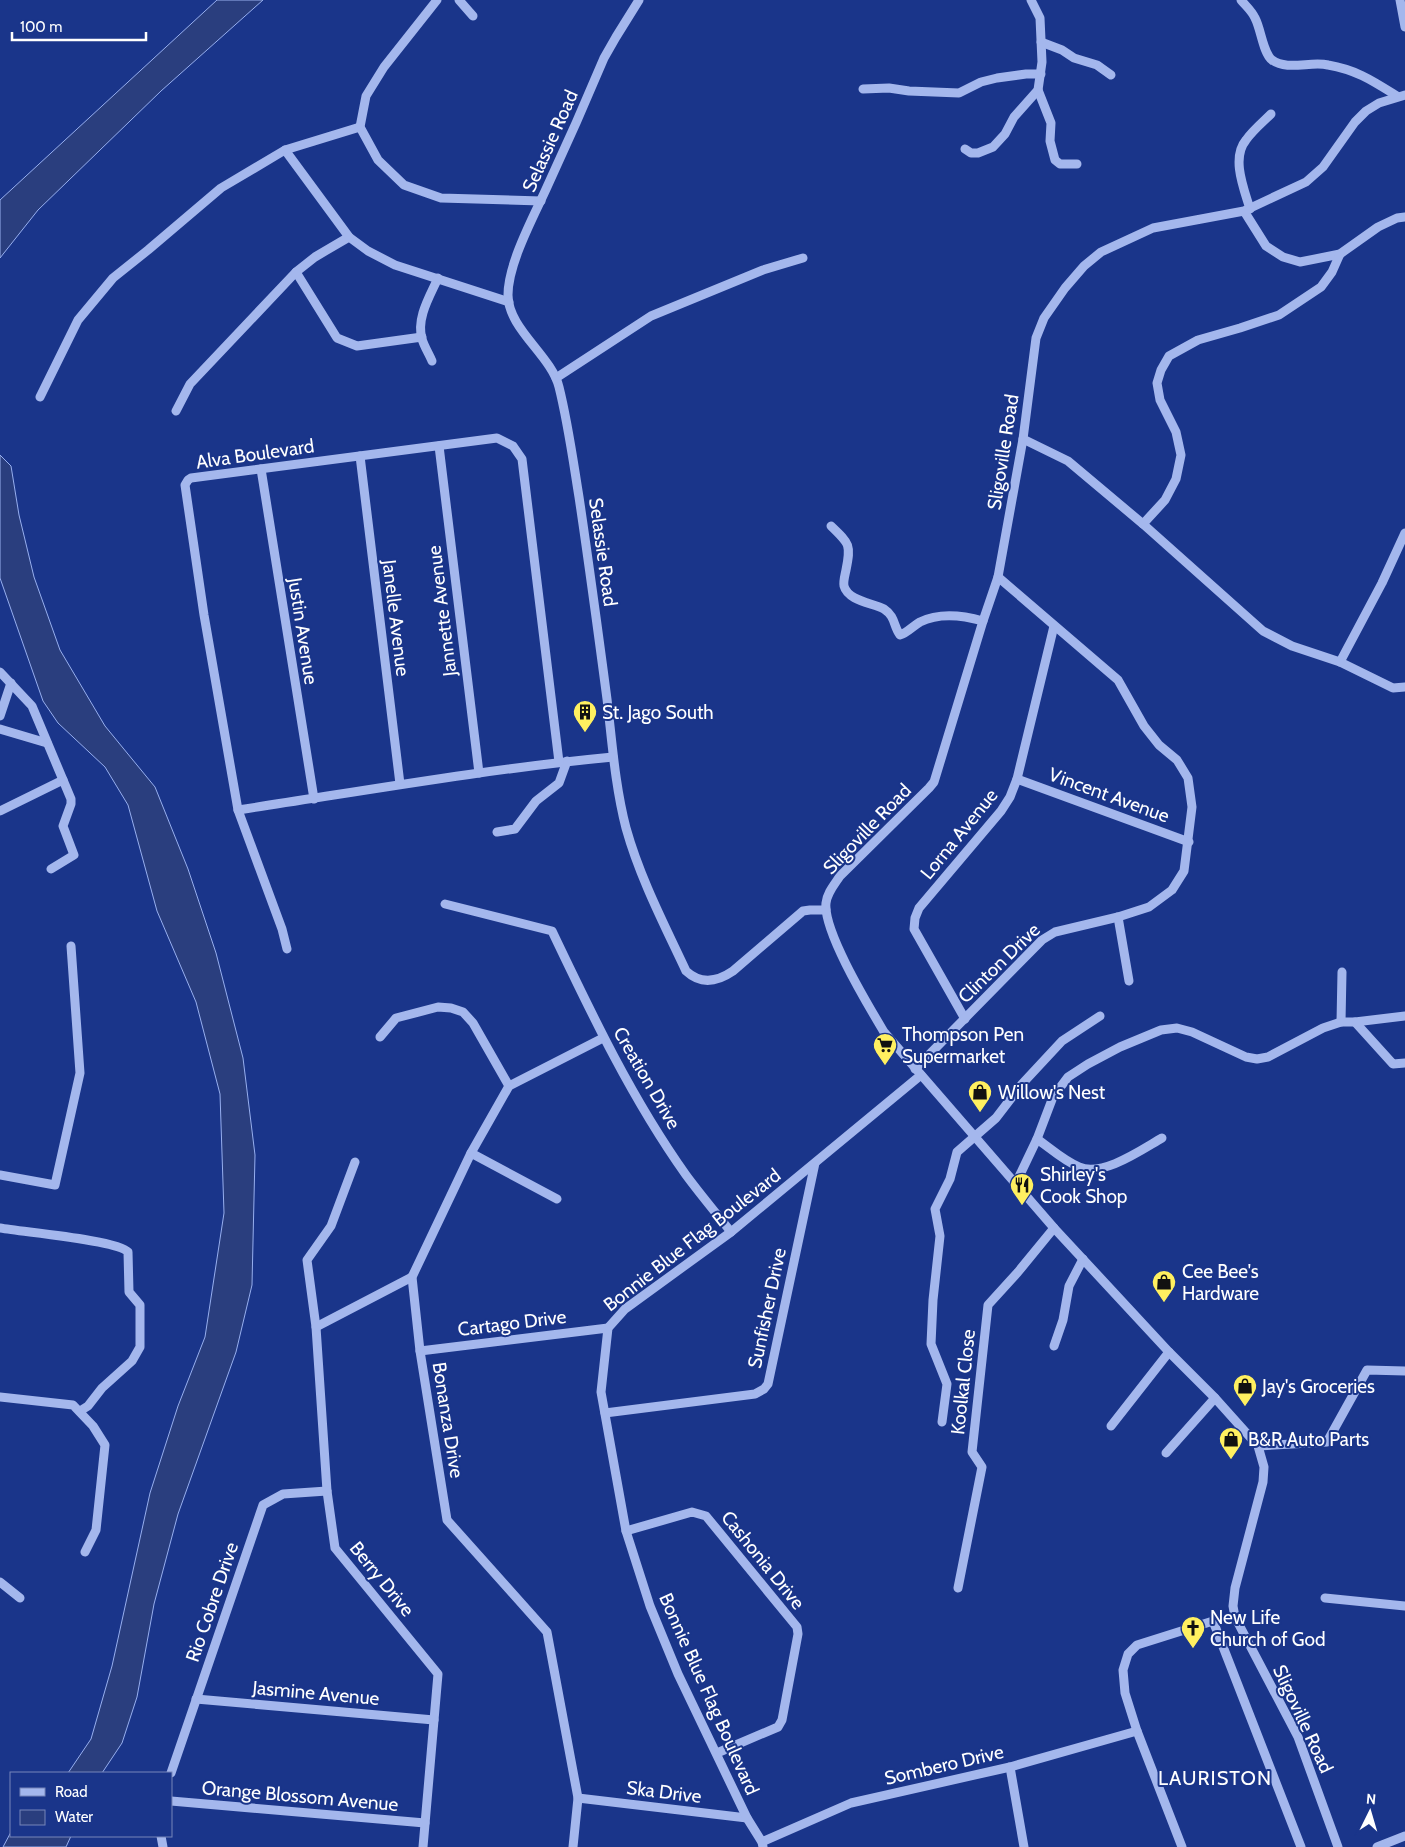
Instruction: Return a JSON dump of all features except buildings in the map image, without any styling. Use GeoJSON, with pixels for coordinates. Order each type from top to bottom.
{"type":"FeatureCollection","features":[{"type":"Feature","properties":{"kind":"street"},"geometry":{"type":"LineString","coordinates":[[437,0],[384,67],[366,96],[360,127],[378,160],[404,186],[441,198],[541,200]]}},
{"type":"Feature","properties":{"kind":"street"},"geometry":{"type":"LineString","coordinates":[[459,0],[473,16]]}},
{"type":"Feature","properties":{"kind":"street","name":"Selassie Road"},"geometry":{"type":"LineString","coordinates":[[639,0],[604,58],[524,239],[510,280],[509,302],[522,330],[548,364],[559,385],[572,452],[613,757],[625,825],[651,898],[686,971],[696,979],[704,981],[722,979],[803,911],[826,910]]}},
{"type":"Feature","properties":{"kind":"street"},"geometry":{"type":"LineString","coordinates":[[965,149],[971,153],[978,153],[993,147],[1005,134],[1014,117],[1038,90],[1041,74],[1040,18],[1031,0]]}},
{"type":"Feature","properties":{"kind":"street"},"geometry":{"type":"LineString","coordinates":[[1241,0],[1255,17],[1270,58],[1278,64],[1327,64],[1360,73],[1401,95]]}},
{"type":"Feature","properties":{"kind":"street"},"geometry":{"type":"LineString","coordinates":[[1400,0],[1405,27]]}},
{"type":"Feature","properties":{"kind":"street"},"geometry":{"type":"LineString","coordinates":[[1041,42],[1062,50],[1074,58],[1097,65],[1111,75]]}},
{"type":"Feature","properties":{"kind":"street"},"geometry":{"type":"LineString","coordinates":[[863,90],[889,88],[918,92],[959,93],[981,82],[997,78],[1041,74]]}},
{"type":"Feature","properties":{"kind":"street"},"geometry":{"type":"LineString","coordinates":[[1038,90],[1051,123],[1050,141],[1055,160],[1060,164],[1077,164]]}},
{"type":"Feature","properties":{"kind":"street","name":"Sligoville Road"},"geometry":{"type":"LineString","coordinates":[[1338,1847],[1298,1737],[1235,1616],[1235,1588],[1263,1482],[1264,1467],[1258,1446],[1216,1398],[1169,1352],[1054,1228],[948,1103],[918,1072],[884,1032],[866,1002],[831,931],[826,910],[829,892],[840,876],[934,782],[998,577],[1023,440],[1036,338],[1039,327],[1065,288],[1084,266],[1111,246],[1153,228],[1247,210],[1306,182],[1323,168],[1355,122],[1366,111],[1379,103],[1401,95]]}},
{"type":"Feature","properties":{"kind":"street"},"geometry":{"type":"LineString","coordinates":[[1271,114],[1245,141],[1239,156],[1247,210],[1266,246],[1283,258],[1300,262],[1340,254],[1378,227],[1397,218],[1405,217]]}},
{"type":"Feature","properties":{"kind":"street"},"geometry":{"type":"LineString","coordinates":[[40,397],[78,320],[113,278],[221,188],[285,150],[360,127]]}},
{"type":"Feature","properties":{"kind":"street"},"geometry":{"type":"LineString","coordinates":[[285,150],[349,237],[368,252],[395,265],[509,302]]}},
{"type":"Feature","properties":{"kind":"street"},"geometry":{"type":"LineString","coordinates":[[176,410],[190,384],[296,272],[315,257],[349,237]]}},
{"type":"Feature","properties":{"kind":"street"},"geometry":{"type":"LineString","coordinates":[[1143,524],[1165,500],[1176,479],[1181,455],[1176,432],[1160,400],[1157,383],[1161,370],[1169,356],[1198,340],[1279,315],[1321,288],[1332,272],[1340,254]]}},
{"type":"Feature","properties":{"kind":"street"},"geometry":{"type":"LineString","coordinates":[[556,378],[651,316],[763,270],[803,258]]}},
{"type":"Feature","properties":{"kind":"street"},"geometry":{"type":"LineString","coordinates":[[296,272],[337,338],[357,346],[422,337]]}},
{"type":"Feature","properties":{"kind":"street"},"geometry":{"type":"LineString","coordinates":[[432,361],[422,337],[422,318],[438,278]]}},
{"type":"Feature","properties":{"kind":"street","name":"Alva Boulevard"},"geometry":{"type":"LineString","coordinates":[[287,949],[282,929],[238,810],[204,615],[186,485],[188,480],[191,478],[497,438],[513,446],[522,459],[563,762]]}},
{"type":"Feature","properties":{"kind":"street"},"geometry":{"type":"LineString","coordinates":[[1023,440],[1068,461],[1143,524],[1263,631],[1292,646],[1340,662],[1392,688],[1401,689],[1405,687]]}},
{"type":"Feature","properties":{"kind":"street","name":"Jannette Avenue"},"geometry":{"type":"LineString","coordinates":[[439,446],[478,773]]}},
{"type":"Feature","properties":{"kind":"street","name":"Janelle Avenue"},"geometry":{"type":"LineString","coordinates":[[360,456],[400,784]]}},
{"type":"Feature","properties":{"kind":"street","name":"Justin Avenue"},"geometry":{"type":"LineString","coordinates":[[261,469],[314,799]]}},
{"type":"Feature","properties":{"kind":"street"},"geometry":{"type":"LineString","coordinates":[[831,526],[843,537],[850,551],[844,586],[848,592],[863,601],[882,608],[890,614],[900,635],[930,617],[956,616],[983,621]]}},
{"type":"Feature","properties":{"kind":"street"},"geometry":{"type":"LineString","coordinates":[[1340,662],[1382,583],[1405,533]]}},
{"type":"Feature","properties":{"kind":"street","name":"Clinton Drive"},"geometry":{"type":"LineString","coordinates":[[918,1072],[965,1019],[1042,940],[1055,932],[1118,917],[1149,907],[1172,890],[1184,871],[1189,842],[1192,807],[1188,778],[1177,760],[1159,745],[1144,726],[1118,680],[998,577]]}},
{"type":"Feature","properties":{"kind":"street","name":"Lorna Avenue"},"geometry":{"type":"LineString","coordinates":[[965,1019],[914,929],[915,918],[919,908],[1001,811],[1010,797],[1018,779],[1054,626]]}},
{"type":"Feature","properties":{"kind":"street"},"geometry":{"type":"LineString","coordinates":[[0,672],[32,706],[71,802],[63,826],[75,853],[73,857],[51,869]]}},
{"type":"Feature","properties":{"kind":"street"},"geometry":{"type":"LineString","coordinates":[[0,716],[11,683]]}},
{"type":"Feature","properties":{"kind":"street"},"geometry":{"type":"LineString","coordinates":[[0,729],[47,743]]}},
{"type":"Feature","properties":{"kind":"street"},"geometry":{"type":"LineString","coordinates":[[238,810],[400,784],[613,757]]}},
{"type":"Feature","properties":{"kind":"street"},"geometry":{"type":"LineString","coordinates":[[497,832],[515,829],[536,801],[559,783],[563,762]]}},
{"type":"Feature","properties":{"kind":"street","name":"Vincent Avenue"},"geometry":{"type":"LineString","coordinates":[[1018,779],[1189,842]]}},
{"type":"Feature","properties":{"kind":"street"},"geometry":{"type":"LineString","coordinates":[[0,811],[63,780]]}},
{"type":"Feature","properties":{"kind":"street","name":"Creation Drive"},"geometry":{"type":"LineString","coordinates":[[445,904],[552,931],[603,1038],[641,1104],[686,1175],[731,1232]]}},
{"type":"Feature","properties":{"kind":"street"},"geometry":{"type":"LineString","coordinates":[[1118,917],[1128,981]]}},
{"type":"Feature","properties":{"kind":"street"},"geometry":{"type":"LineString","coordinates":[[0,1175],[55,1185],[80,1074],[71,946]]}},
{"type":"Feature","properties":{"kind":"street"},"geometry":{"type":"LineString","coordinates":[[1341,1022],[1342,972]]}},
{"type":"Feature","properties":{"kind":"street"},"geometry":{"type":"LineString","coordinates":[[380,1037],[396,1018],[438,1007],[451,1008],[463,1012],[473,1023],[509,1086]]}},
{"type":"Feature","properties":{"kind":"street"},"geometry":{"type":"LineString","coordinates":[[942,1422],[947,1384],[931,1344],[933,1300],[940,1236],[935,1210],[950,1179],[956,1152],[996,1118],[1022,1084],[1062,1041],[1100,1016]]}},
{"type":"Feature","properties":{"kind":"street"},"geometry":{"type":"LineString","coordinates":[[1016,1183],[1037,1139],[1053,1098],[1068,1077],[1120,1047],[1161,1030],[1177,1028],[1192,1032],[1246,1058],[1257,1060],[1268,1057],[1323,1028],[1341,1022],[1405,1016]]}},
{"type":"Feature","properties":{"kind":"street"},"geometry":{"type":"LineString","coordinates":[[1355,1022],[1393,1064],[1405,1063]]}},
{"type":"Feature","properties":{"kind":"street"},"geometry":{"type":"LineString","coordinates":[[316,1327],[412,1277],[470,1154],[509,1086],[603,1038]]}},
{"type":"Feature","properties":{"kind":"street","name":"Bonnie Blue Flag Boulevard"},"geometry":{"type":"LineString","coordinates":[[762,1844],[747,1818],[678,1674],[653,1614],[626,1531],[601,1392],[608,1328],[626,1309],[731,1232],[815,1163],[918,1072]]}},
{"type":"Feature","properties":{"kind":"street"},"geometry":{"type":"LineString","coordinates":[[1037,1139],[1080,1167],[1090,1170],[1119,1162],[1162,1138]]}},
{"type":"Feature","properties":{"kind":"street"},"geometry":{"type":"LineString","coordinates":[[470,1154],[557,1199]]}},
{"type":"Feature","properties":{"kind":"street","name":"Berry Drive"},"geometry":{"type":"LineString","coordinates":[[355,1162],[331,1226],[306,1260],[316,1327],[327,1491],[335,1548],[438,1674],[423,1847]]}},
{"type":"Feature","properties":{"kind":"street","name":"Sunfisher Drive"},"geometry":{"type":"LineString","coordinates":[[605,1413],[755,1394],[764,1389],[768,1384],[815,1163]]}},
{"type":"Feature","properties":{"kind":"street"},"geometry":{"type":"LineString","coordinates":[[0,1228],[103,1243],[124,1248],[128,1252],[129,1292],[140,1305],[140,1347],[132,1361],[102,1388],[88,1406],[80,1411]]}},
{"type":"Feature","properties":{"kind":"street","name":"Koolkal Close"},"geometry":{"type":"LineString","coordinates":[[958,1588],[982,1468],[972,1452],[988,1305],[1054,1228]]}},
{"type":"Feature","properties":{"kind":"street"},"geometry":{"type":"LineString","coordinates":[[1054,1346],[1069,1286],[1083,1259]]}},
{"type":"Feature","properties":{"kind":"street","name":"Bonanza Drive"},"geometry":{"type":"LineString","coordinates":[[412,1277],[420,1351],[447,1520],[547,1632],[578,1798],[572,1847]]}},
{"type":"Feature","properties":{"kind":"street","name":"Cartago Drive"},"geometry":{"type":"LineString","coordinates":[[420,1351],[608,1328]]}},
{"type":"Feature","properties":{"kind":"street"},"geometry":{"type":"LineString","coordinates":[[1111,1426],[1169,1352]]}},
{"type":"Feature","properties":{"kind":"street"},"geometry":{"type":"LineString","coordinates":[[1258,1446],[1327,1442],[1367,1370],[1405,1371]]}},
{"type":"Feature","properties":{"kind":"street"},"geometry":{"type":"LineString","coordinates":[[0,1397],[73,1405],[93,1426],[106,1445],[96,1530],[85,1552]]}},
{"type":"Feature","properties":{"kind":"street"},"geometry":{"type":"LineString","coordinates":[[1166,1453],[1216,1398]]}},
{"type":"Feature","properties":{"kind":"street","name":"Rio Cobre Drive"},"geometry":{"type":"LineString","coordinates":[[171,1772],[263,1505],[284,1494],[327,1491]]}},
{"type":"Feature","properties":{"kind":"street","name":"Cashonia Drive"},"geometry":{"type":"LineString","coordinates":[[626,1531],[692,1512],[706,1516],[797,1626],[798,1634],[782,1720],[778,1726],[717,1753]]}},
{"type":"Feature","properties":{"kind":"street"},"geometry":{"type":"LineString","coordinates":[[0,1582],[20,1598]]}},
{"type":"Feature","properties":{"kind":"street"},"geometry":{"type":"LineString","coordinates":[[1325,1598],[1405,1606]]}},
{"type":"Feature","properties":{"kind":"street"},"geometry":{"type":"LineString","coordinates":[[1182,1847],[1137,1731],[1126,1693],[1123,1670],[1128,1654],[1137,1644],[1213,1621],[1301,1847]]}},
{"type":"Feature","properties":{"kind":"street","name":"Jasmine Avenue"},"geometry":{"type":"LineString","coordinates":[[196,1699],[434,1720]]}},
{"type":"Feature","properties":{"kind":"street","name":"Sombero Drive"},"geometry":{"type":"LineString","coordinates":[[762,1844],[851,1803],[1010,1766],[1137,1731]]}},
{"type":"Feature","properties":{"kind":"street"},"geometry":{"type":"LineString","coordinates":[[1010,1766],[1024,1847]]}},
{"type":"Feature","properties":{"kind":"street","name":"Ska Drive"},"geometry":{"type":"LineString","coordinates":[[578,1798],[747,1818]]}},
{"type":"Feature","properties":{"kind":"street","name":"Orange Blossom Avenue"},"geometry":{"type":"LineString","coordinates":[[172,1801],[425,1823]]}},
{"type":"Feature","properties":{"kind":"street"},"geometry":{"type":"LineString","coordinates":[[1377,1847],[1404,1839]]}},
{"type":"Feature","properties":{"kind":"water"},"geometry":{"type":"Polygon","coordinates":[[[217,0],[263,0],[161,91],[38,210],[0,258],[0,200],[217,0]]]}},
{"type":"Feature","properties":{"kind":"water"},"geometry":{"type":"Polygon","coordinates":[[[0,455],[11,466],[19,515],[34,577],[60,650],[105,726],[155,787],[188,869],[216,953],[243,1058],[255,1155],[252,1285],[236,1352],[178,1514],[154,1604],[137,1697],[122,1743],[103,1772],[69,1772],[91,1739],[112,1666],[150,1493],[178,1406],[205,1337],[224,1213],[220,1094],[196,1002],[157,911],[128,805],[105,767],[58,723],[43,701],[0,578],[0,455]]]}},
{"type":"Feature","properties":{"kind":"water"},"geometry":{"type":"Polygon","coordinates":[[[10,1834],[10,1837],[71,1837],[66,1847],[3,1847],[10,1834]]]}},
{"type":"Feature","properties":{"kind":"place","name":"St. Jago South"},"geometry":{"type":"Point","coordinates":[585,733]}},
{"type":"Feature","properties":{"kind":"place","name":"Thompson Pen Supermarket"},"geometry":{"type":"Point","coordinates":[885,1066]}},
{"type":"Feature","properties":{"kind":"place","name":"Willow's Nest"},"geometry":{"type":"Point","coordinates":[980,1113]}},
{"type":"Feature","properties":{"kind":"place","name":"Shirley's Cook Shop"},"geometry":{"type":"Point","coordinates":[1022,1206]}},
{"type":"Feature","properties":{"kind":"place","name":"Cee Bee's Hardware"},"geometry":{"type":"Point","coordinates":[1164,1303]}},
{"type":"Feature","properties":{"kind":"place","name":"Jay's Groceries"},"geometry":{"type":"Point","coordinates":[1245,1407]}},
{"type":"Feature","properties":{"kind":"place","name":"B&R Auto Parts"},"geometry":{"type":"Point","coordinates":[1231,1460]}},
{"type":"Feature","properties":{"kind":"place","name":"New Life Church of God"},"geometry":{"type":"Point","coordinates":[1193,1649]}},
{"type":"Feature","properties":{"kind":"district","name":"LAURISTON"},"geometry":{"type":"Point","coordinates":[1215,1778]}}]}
